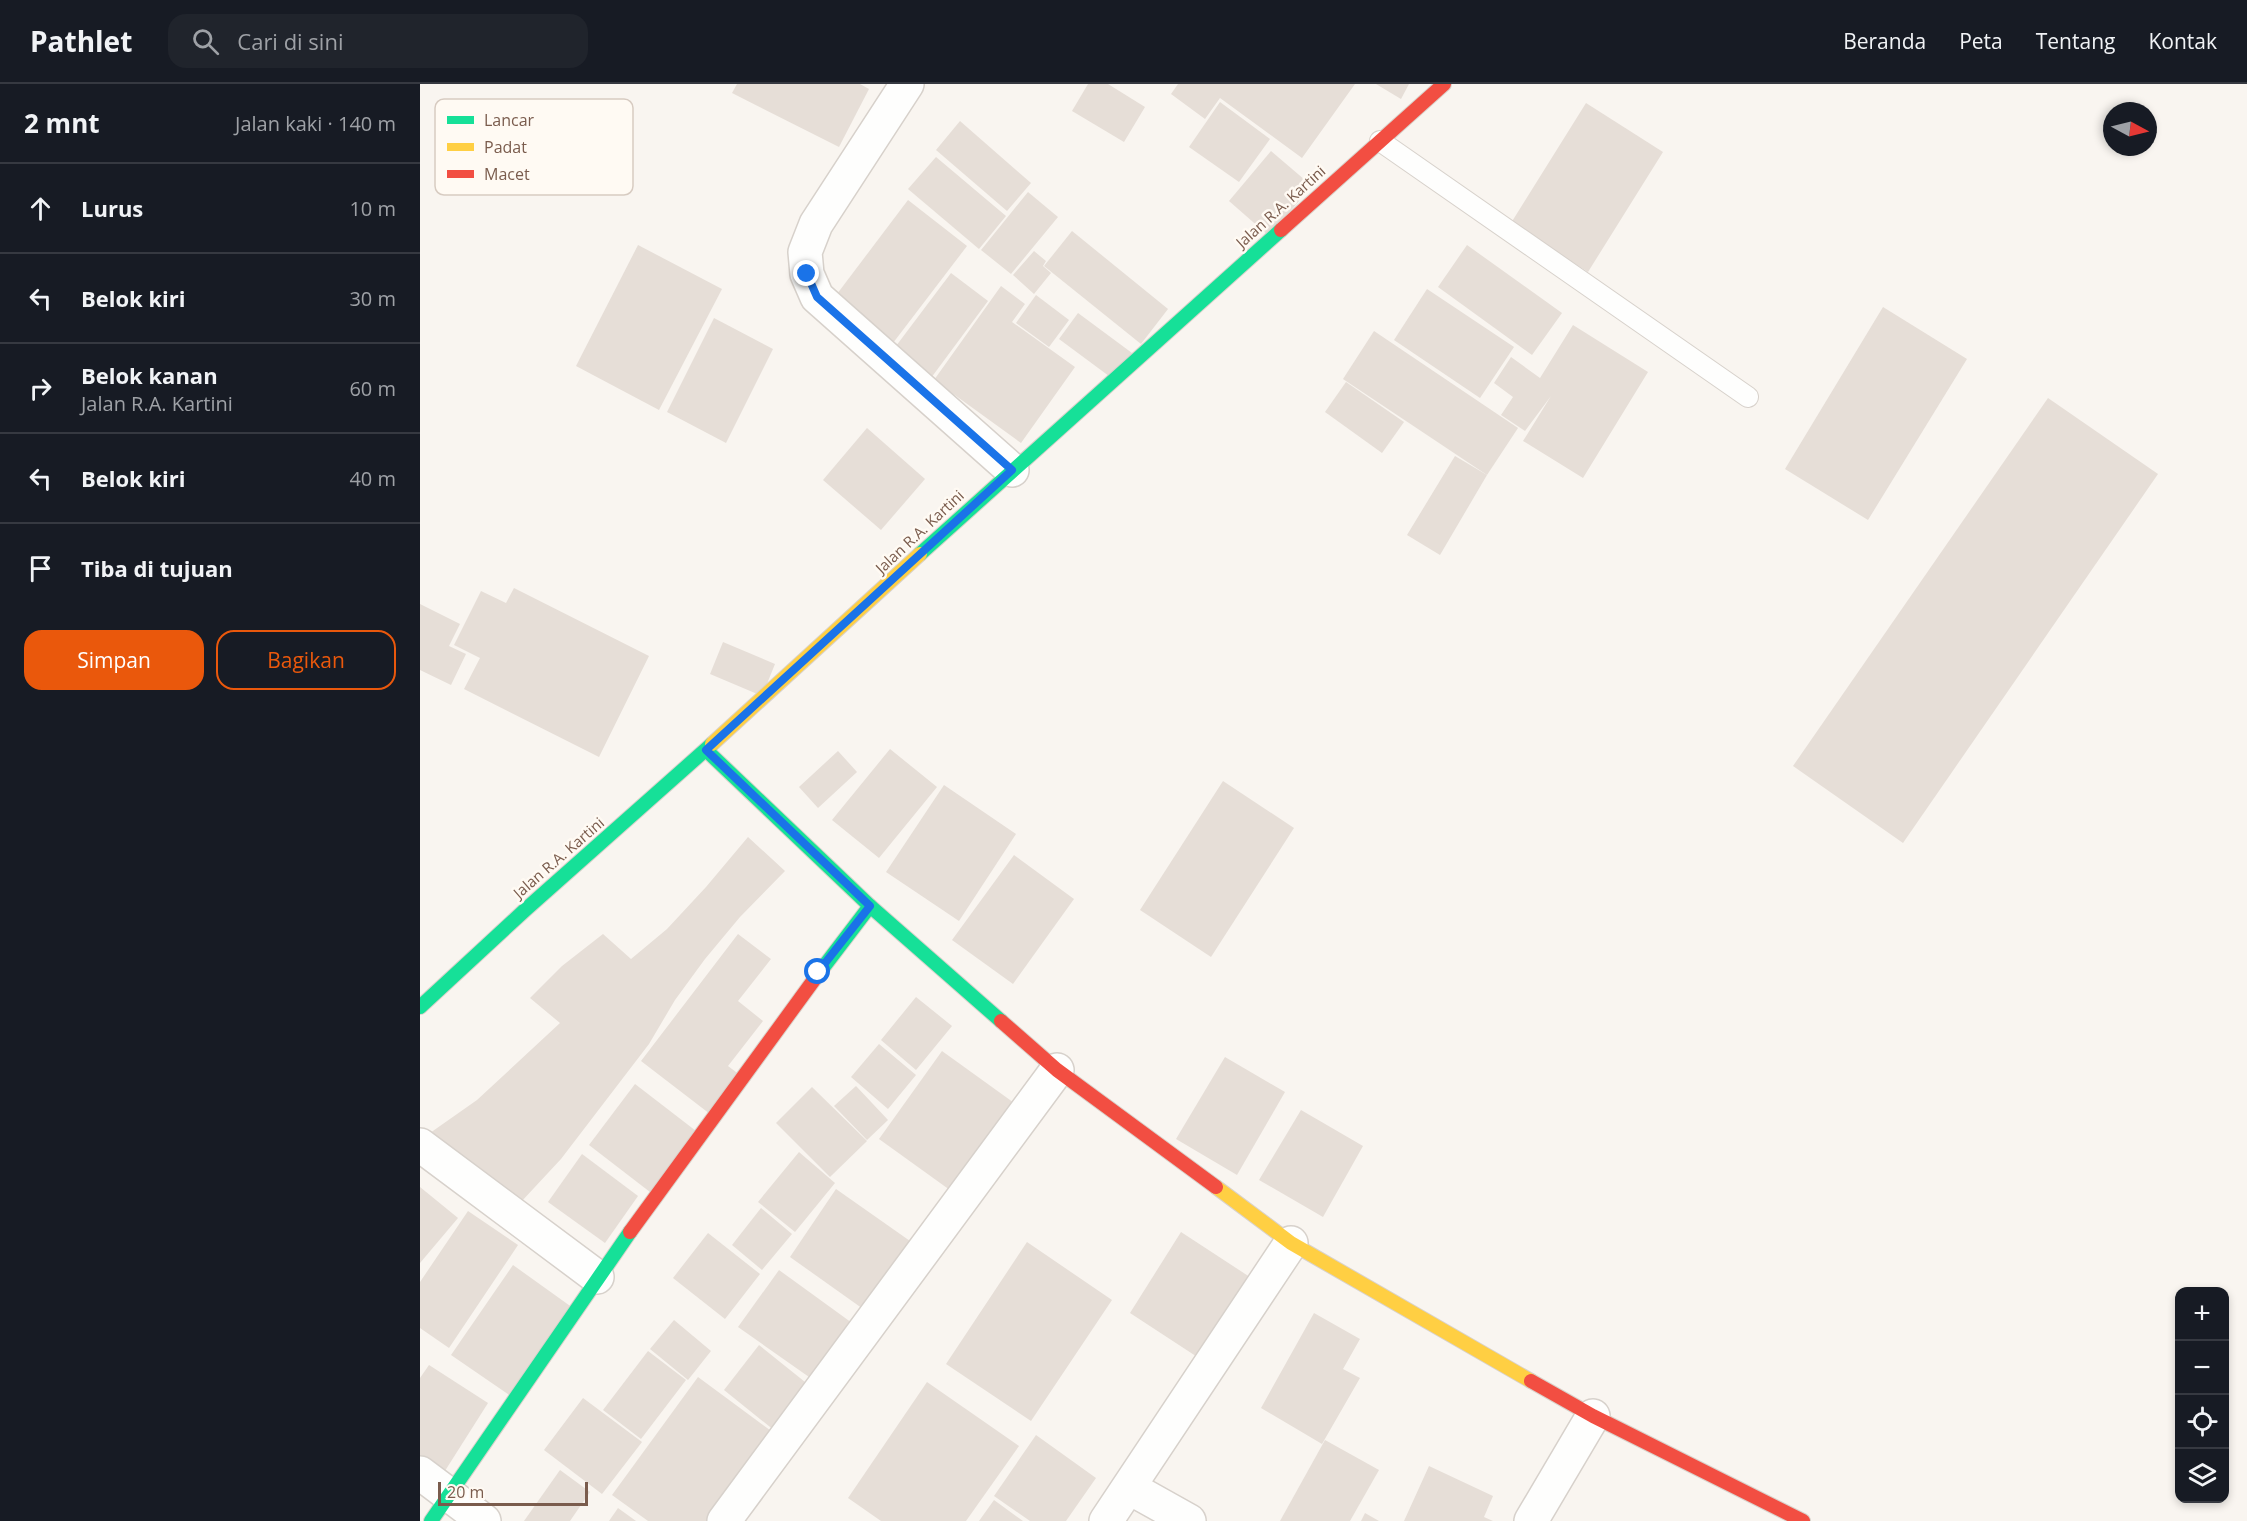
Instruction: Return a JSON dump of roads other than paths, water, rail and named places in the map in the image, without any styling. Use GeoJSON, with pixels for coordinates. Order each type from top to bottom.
{"type":"FeatureCollection","features":[{"type":"Feature","properties":{"kind":"street"},"geometry":{"type":"LineString","coordinates":[[907,84],[816,224],[805,252],[807,274],[817,297],[1012,470]]}},
{"type":"Feature","properties":{"kind":"street","name":"Jalan R.A. Kartini"},"geometry":{"type":"LineString","coordinates":[[420,1007],[1012,470],[1444,84]]}},
{"type":"Feature","properties":{"kind":"street"},"geometry":{"type":"LineString","coordinates":[[706,750],[870,906],[1057,1070],[1291,1243],[1593,1416],[1803,1521]]}},
{"type":"Feature","properties":{"kind":"street"},"geometry":{"type":"LineString","coordinates":[[440,1508],[597,1277],[818,972],[870,906]]}},
{"type":"Feature","properties":{"kind":"street"},"geometry":{"type":"LineString","coordinates":[[724,1521],[1057,1070]]}},
{"type":"Feature","properties":{"kind":"street"},"geometry":{"type":"LineString","coordinates":[[420,1145],[597,1277]]}},
{"type":"Feature","properties":{"kind":"street"},"geometry":{"type":"LineString","coordinates":[[1106,1521],[1291,1243]]}},
{"type":"Feature","properties":{"kind":"street"},"geometry":{"type":"LineString","coordinates":[[1531,1521],[1593,1416]]}},
{"type":"Feature","properties":{"kind":"street"},"geometry":{"type":"LineString","coordinates":[[420,1473],[440,1508],[484,1521]]}},
{"type":"Feature","properties":{"kind":"street"},"geometry":{"type":"LineString","coordinates":[[1130,1488],[1190,1521]]}},
{"type":"Feature","properties":{"kind":"lane"},"geometry":{"type":"LineString","coordinates":[[1380,141],[1748,397]]}}]}
